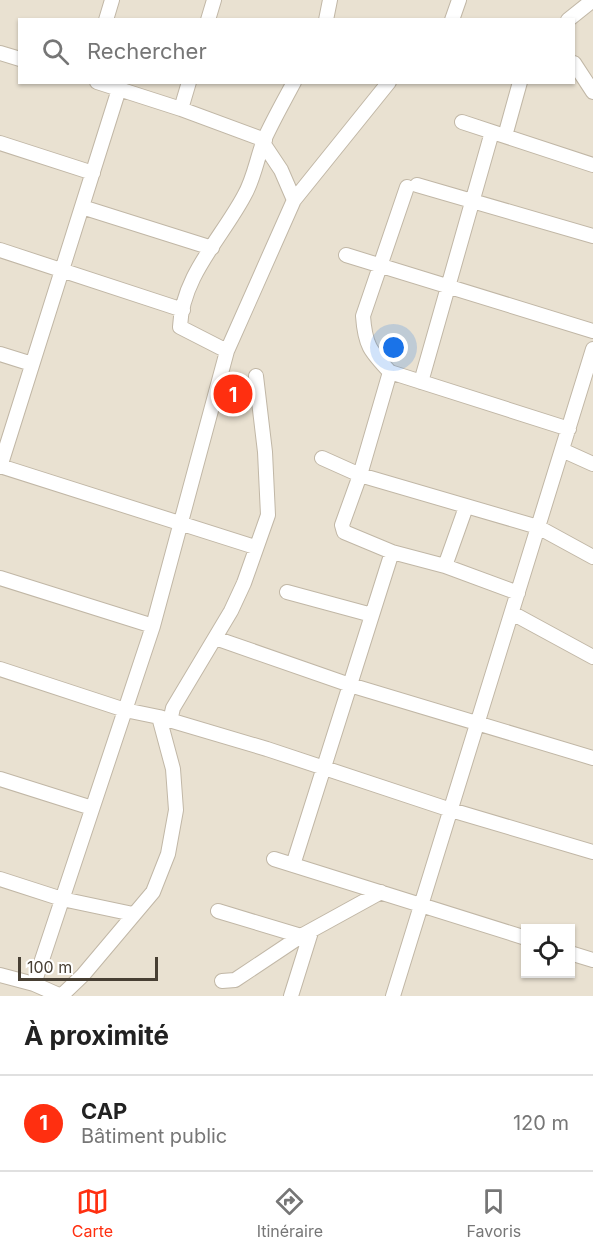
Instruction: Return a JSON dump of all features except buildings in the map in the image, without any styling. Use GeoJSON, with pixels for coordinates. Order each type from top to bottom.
{"type":"FeatureCollection","features":[{"type":"Feature","properties":{"kind":"street"},"geometry":{"type":"LineString","coordinates":[[107,18],[112,0]]}},
{"type":"Feature","properties":{"kind":"street"},"geometry":{"type":"LineString","coordinates":[[209,18],[214,0]]}},
{"type":"Feature","properties":{"kind":"street"},"geometry":{"type":"LineString","coordinates":[[330,0],[330,18]]}},
{"type":"Feature","properties":{"kind":"street"},"geometry":{"type":"LineString","coordinates":[[453,18],[459,0]]}},
{"type":"Feature","properties":{"kind":"street"},"geometry":{"type":"LineString","coordinates":[[570,18],[593,0]]}},
{"type":"Feature","properties":{"kind":"street"},"geometry":{"type":"LineString","coordinates":[[0,53],[18,58]]}},
{"type":"Feature","properties":{"kind":"street"},"geometry":{"type":"LineString","coordinates":[[575,66],[593,92]]}},
{"type":"Feature","properties":{"kind":"street"},"geometry":{"type":"LineString","coordinates":[[103,84],[181,108],[264,141],[281,170],[294,200]]}},
{"type":"Feature","properties":{"kind":"street"},"geometry":{"type":"LineString","coordinates":[[181,108],[188,84]]}},
{"type":"Feature","properties":{"kind":"street"},"geometry":{"type":"LineString","coordinates":[[226,351],[181,328],[183,310],[191,280],[246,195],[264,141],[293,84]]}},
{"type":"Feature","properties":{"kind":"street"},"geometry":{"type":"LineString","coordinates":[[34,984],[153,626],[226,351],[294,200],[387,84]]}},
{"type":"Feature","properties":{"kind":"street"},"geometry":{"type":"LineString","coordinates":[[421,382],[473,200],[519,84]]}},
{"type":"Feature","properties":{"kind":"street"},"geometry":{"type":"LineString","coordinates":[[119,89],[0,466],[255,548]]}},
{"type":"Feature","properties":{"kind":"street"},"geometry":{"type":"LineString","coordinates":[[462,122],[593,165]]}},
{"type":"Feature","properties":{"kind":"street"},"geometry":{"type":"LineString","coordinates":[[0,143],[93,172]]}},
{"type":"Feature","properties":{"kind":"street"},"geometry":{"type":"LineString","coordinates":[[569,429],[390,372],[372,352],[364,336],[363,316],[380,265],[412,186],[473,200],[593,236]]}},
{"type":"Feature","properties":{"kind":"street"},"geometry":{"type":"LineString","coordinates":[[82,207],[212,248]]}},
{"type":"Feature","properties":{"kind":"street"},"geometry":{"type":"LineString","coordinates":[[0,250],[183,310]]}},
{"type":"Feature","properties":{"kind":"street"},"geometry":{"type":"LineString","coordinates":[[346,255],[593,331]]}},
{"type":"Feature","properties":{"kind":"street"},"geometry":{"type":"LineString","coordinates":[[393,996],[593,350]]}},
{"type":"Feature","properties":{"kind":"street"},"geometry":{"type":"LineString","coordinates":[[0,354],[33,364]]}},
{"type":"Feature","properties":{"kind":"street"},"geometry":{"type":"LineString","coordinates":[[390,372],[360,475],[342,525],[344,532],[392,552],[445,566],[518,593]]}},
{"type":"Feature","properties":{"kind":"street"},"geometry":{"type":"LineString","coordinates":[[0,975],[34,984],[61,996],[83,975],[153,892],[168,854],[176,810],[173,769],[164,719],[215,638],[244,583],[269,508],[256,376]]}},
{"type":"Feature","properties":{"kind":"street"},"geometry":{"type":"LineString","coordinates":[[562,450],[593,464]]}},
{"type":"Feature","properties":{"kind":"street"},"geometry":{"type":"LineString","coordinates":[[322,458],[360,475],[538,527],[593,557]]}},
{"type":"Feature","properties":{"kind":"street"},"geometry":{"type":"LineString","coordinates":[[445,566],[466,507]]}},
{"type":"Feature","properties":{"kind":"street"},"geometry":{"type":"LineString","coordinates":[[292,865],[392,552]]}},
{"type":"Feature","properties":{"kind":"street"},"geometry":{"type":"LineString","coordinates":[[0,578],[153,626]]}},
{"type":"Feature","properties":{"kind":"street"},"geometry":{"type":"LineString","coordinates":[[287,592],[372,615]]}},
{"type":"Feature","properties":{"kind":"street"},"geometry":{"type":"LineString","coordinates":[[512,613],[593,657]]}},
{"type":"Feature","properties":{"kind":"street"},"geometry":{"type":"LineString","coordinates":[[215,638],[350,686],[593,758]]}},
{"type":"Feature","properties":{"kind":"street"},"geometry":{"type":"LineString","coordinates":[[0,669],[125,710],[267,749],[451,810],[593,852]]}},
{"type":"Feature","properties":{"kind":"street"},"geometry":{"type":"LineString","coordinates":[[0,778],[92,808]]}},
{"type":"Feature","properties":{"kind":"street"},"geometry":{"type":"LineString","coordinates":[[274,859],[521,937]]}},
{"type":"Feature","properties":{"kind":"street"},"geometry":{"type":"LineString","coordinates":[[0,879],[62,899],[133,914]]}},
{"type":"Feature","properties":{"kind":"street"},"geometry":{"type":"LineString","coordinates":[[222,981],[236,980],[306,934],[381,892]]}},
{"type":"Feature","properties":{"kind":"street"},"geometry":{"type":"LineString","coordinates":[[218,911],[306,934]]}},
{"type":"Feature","properties":{"kind":"street"},"geometry":{"type":"LineString","coordinates":[[291,996],[306,934]]}},
{"type":"Feature","properties":{"kind":"street"},"geometry":{"type":"LineString","coordinates":[[575,954],[593,960]]}},
{"type":"Feature","properties":{"kind":"shaded area"},"geometry":{"type":"Polygon","coordinates":[[[0,0],[593,0],[593,996],[0,996],[0,0]]]}},
{"type":"Feature","properties":{"kind":"place","name":"CAP"},"geometry":{"type":"Point","coordinates":[233,394]}}]}
